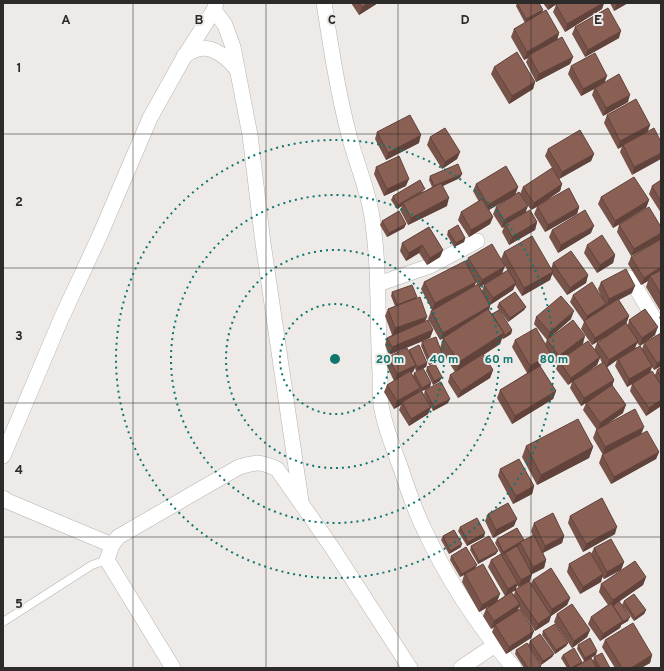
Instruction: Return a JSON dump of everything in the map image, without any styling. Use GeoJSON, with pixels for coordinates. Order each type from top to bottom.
{"type":"FeatureCollection","features":[{"type":"Feature","properties":{"kind":"street"},"geometry":{"type":"LineString","coordinates":[[324,3],[350,140],[364,183],[372,216],[378,284],[378,340],[381,406],[394,451],[424,528],[467,606],[495,645],[514,668]]}},
{"type":"Feature","properties":{"kind":"street"},"geometry":{"type":"LineString","coordinates":[[3,456],[61,319],[100,235],[150,118],[184,57],[215,6]]}},
{"type":"Feature","properties":{"kind":"street"},"geometry":{"type":"LineString","coordinates":[[215,6],[225,25],[233,47],[250,135],[263,243],[301,503]]}},
{"type":"Feature","properties":{"kind":"street"},"geometry":{"type":"LineString","coordinates":[[184,57],[196,49],[203,48],[212,50],[223,55],[232,63],[238,72]]}},
{"type":"Feature","properties":{"kind":"street"},"geometry":{"type":"LineString","coordinates":[[378,284],[430,266],[477,241]]}},
{"type":"Feature","properties":{"kind":"street"},"geometry":{"type":"LineString","coordinates":[[630,278],[661,330]]}},
{"type":"Feature","properties":{"kind":"street"},"geometry":{"type":"LineString","coordinates":[[173,668],[107,560],[112,545],[118,537],[239,467],[253,462],[265,463],[277,469],[332,546],[410,668]]}},
{"type":"Feature","properties":{"kind":"street"},"geometry":{"type":"LineString","coordinates":[[3,498],[112,545]]}},
{"type":"Feature","properties":{"kind":"street"},"geometry":{"type":"LineString","coordinates":[[461,668],[495,645]]}},
{"type":"Feature","properties":{"kind":"lane"},"geometry":{"type":"LineString","coordinates":[[3,622],[92,565],[107,560]]}},
{"type":"Feature","properties":{"kind":"building"},"geometry":{"type":"Polygon","coordinates":[[[359,3],[369,3],[362,7],[359,3]]]}},
{"type":"Feature","properties":{"kind":"building"},"geometry":{"type":"Polygon","coordinates":[[[517,3],[539,3],[543,10],[526,19],[517,3]]]}},
{"type":"Feature","properties":{"kind":"building"},"geometry":{"type":"Polygon","coordinates":[[[547,3],[554,3],[549,6],[547,3]]]}},
{"type":"Feature","properties":{"kind":"building"},"geometry":{"type":"Polygon","coordinates":[[[559,3],[603,3],[567,24],[556,5],[559,3]]]}},
{"type":"Feature","properties":{"kind":"building"},"geometry":{"type":"Polygon","coordinates":[[[608,8],[621,31],[588,50],[575,27],[608,8]]]}},
{"type":"Feature","properties":{"kind":"building"},"geometry":{"type":"Polygon","coordinates":[[[546,10],[559,33],[527,52],[514,29],[546,10]]]}},
{"type":"Feature","properties":{"kind":"building"},"geometry":{"type":"Polygon","coordinates":[[[562,37],[573,57],[539,74],[529,55],[562,37]]]}},
{"type":"Feature","properties":{"kind":"building"},"geometry":{"type":"Polygon","coordinates":[[[517,52],[535,82],[512,96],[494,67],[517,52]]]}},
{"type":"Feature","properties":{"kind":"building"},"geometry":{"type":"Polygon","coordinates":[[[595,53],[607,76],[583,89],[571,66],[595,53]]]}},
{"type":"Feature","properties":{"kind":"building"},"geometry":{"type":"Polygon","coordinates":[[[619,74],[630,95],[606,108],[595,88],[619,74]]]}},
{"type":"Feature","properties":{"kind":"building"},"geometry":{"type":"Polygon","coordinates":[[[636,99],[650,125],[620,141],[607,115],[636,99]]]}},
{"type":"Feature","properties":{"kind":"building"},"geometry":{"type":"Polygon","coordinates":[[[410,115],[421,135],[388,153],[377,132],[410,115]]]}},
{"type":"Feature","properties":{"kind":"building"},"geometry":{"type":"Polygon","coordinates":[[[445,128],[460,152],[445,162],[430,137],[445,128]]]}},
{"type":"Feature","properties":{"kind":"building"},"geometry":{"type":"Polygon","coordinates":[[[654,128],[661,142],[661,153],[634,167],[623,145],[654,128]]]}},
{"type":"Feature","properties":{"kind":"building"},"geometry":{"type":"Polygon","coordinates":[[[580,130],[594,154],[562,172],[548,149],[580,130]]]}},
{"type":"Feature","properties":{"kind":"building"},"geometry":{"type":"Polygon","coordinates":[[[399,156],[409,179],[387,189],[376,167],[399,156]]]}},
{"type":"Feature","properties":{"kind":"building"},"geometry":{"type":"Polygon","coordinates":[[[458,164],[462,174],[434,186],[430,176],[458,164]]]}},
{"type":"Feature","properties":{"kind":"building"},"geometry":{"type":"Polygon","coordinates":[[[506,166],[518,187],[488,205],[476,184],[506,166]]]}},
{"type":"Feature","properties":{"kind":"building"},"geometry":{"type":"Polygon","coordinates":[[[552,168],[562,184],[534,203],[523,187],[552,168]]]}},
{"type":"Feature","properties":{"kind":"building"},"geometry":{"type":"Polygon","coordinates":[[[634,177],[649,200],[615,221],[601,197],[634,177]]]}},
{"type":"Feature","properties":{"kind":"building"},"geometry":{"type":"Polygon","coordinates":[[[420,180],[425,189],[398,205],[393,196],[420,180]]]}},
{"type":"Feature","properties":{"kind":"building"},"geometry":{"type":"Polygon","coordinates":[[[661,180],[661,202],[652,186],[661,180]]]}},
{"type":"Feature","properties":{"kind":"building"},"geometry":{"type":"Polygon","coordinates":[[[441,183],[449,198],[411,218],[403,203],[441,183]]]}},
{"type":"Feature","properties":{"kind":"building"},"geometry":{"type":"Polygon","coordinates":[[[569,188],[579,207],[548,225],[537,206],[569,188]]]}},
{"type":"Feature","properties":{"kind":"building"},"geometry":{"type":"Polygon","coordinates":[[[519,192],[528,206],[504,220],[496,207],[519,192]]]}},
{"type":"Feature","properties":{"kind":"building"},"geometry":{"type":"Polygon","coordinates":[[[482,199],[493,217],[471,230],[461,212],[482,199]]]}},
{"type":"Feature","properties":{"kind":"building"},"geometry":{"type":"Polygon","coordinates":[[[649,207],[661,227],[661,233],[634,249],[619,225],[649,207]]]}},
{"type":"Feature","properties":{"kind":"building"},"geometry":{"type":"Polygon","coordinates":[[[530,210],[537,222],[512,237],[505,224],[530,210]]]}},
{"type":"Feature","properties":{"kind":"building"},"geometry":{"type":"Polygon","coordinates":[[[585,210],[594,226],[561,245],[552,230],[585,210]]]}},
{"type":"Feature","properties":{"kind":"building"},"geometry":{"type":"Polygon","coordinates":[[[399,211],[406,224],[389,233],[382,221],[399,211]]]}},
{"type":"Feature","properties":{"kind":"building"},"geometry":{"type":"Polygon","coordinates":[[[458,225],[465,238],[456,243],[448,231],[458,225]]]}},
{"type":"Feature","properties":{"kind":"building"},"geometry":{"type":"Polygon","coordinates":[[[429,227],[443,250],[430,258],[422,245],[409,253],[402,243],[429,227]]]}},
{"type":"Feature","properties":{"kind":"building"},"geometry":{"type":"Polygon","coordinates":[[[602,235],[615,255],[600,265],[587,245],[602,235]]]}},
{"type":"Feature","properties":{"kind":"building"},"geometry":{"type":"Polygon","coordinates":[[[532,236],[553,272],[524,288],[504,252],[532,236]]]}},
{"type":"Feature","properties":{"kind":"building"},"geometry":{"type":"Polygon","coordinates":[[[661,239],[661,267],[644,278],[631,257],[661,239]]]}},
{"type":"Feature","properties":{"kind":"building"},"geometry":{"type":"Polygon","coordinates":[[[492,244],[505,266],[482,280],[468,258],[492,244]]]}},
{"type":"Feature","properties":{"kind":"building"},"geometry":{"type":"Polygon","coordinates":[[[571,251],[588,275],[570,288],[553,263],[571,251]]]}},
{"type":"Feature","properties":{"kind":"building"},"geometry":{"type":"Polygon","coordinates":[[[465,261],[476,282],[435,303],[424,282],[465,261]]]}},
{"type":"Feature","properties":{"kind":"building"},"geometry":{"type":"Polygon","coordinates":[[[626,269],[635,286],[609,299],[601,282],[626,269]]]}},
{"type":"Feature","properties":{"kind":"building"},"geometry":{"type":"Polygon","coordinates":[[[508,270],[516,283],[493,298],[484,285],[508,270]]]}},
{"type":"Feature","properties":{"kind":"building"},"geometry":{"type":"Polygon","coordinates":[[[661,270],[661,294],[650,276],[661,270]]]}},
{"type":"Feature","properties":{"kind":"building"},"geometry":{"type":"Polygon","coordinates":[[[592,282],[606,304],[587,316],[573,295],[592,282]]]}},
{"type":"Feature","properties":{"kind":"building"},"geometry":{"type":"Polygon","coordinates":[[[478,284],[490,306],[443,333],[431,311],[478,284]]]}},
{"type":"Feature","properties":{"kind":"building"},"geometry":{"type":"Polygon","coordinates":[[[412,285],[417,297],[397,305],[392,292],[412,285]]]}},
{"type":"Feature","properties":{"kind":"building"},"geometry":{"type":"Polygon","coordinates":[[[515,292],[526,307],[510,318],[499,303],[515,292]]]}},
{"type":"Feature","properties":{"kind":"building"},"geometry":{"type":"Polygon","coordinates":[[[561,296],[574,311],[550,332],[536,317],[561,296]]]}},
{"type":"Feature","properties":{"kind":"building"},"geometry":{"type":"Polygon","coordinates":[[[420,297],[427,317],[395,328],[388,309],[420,297]]]}},
{"type":"Feature","properties":{"kind":"building"},"geometry":{"type":"Polygon","coordinates":[[[618,299],[629,316],[595,338],[584,321],[618,299]]]}},
{"type":"Feature","properties":{"kind":"building"},"geometry":{"type":"Polygon","coordinates":[[[488,309],[504,333],[459,362],[443,338],[488,309]]]}},
{"type":"Feature","properties":{"kind":"building"},"geometry":{"type":"Polygon","coordinates":[[[645,309],[658,327],[642,338],[629,320],[645,309]]]}},
{"type":"Feature","properties":{"kind":"building"},"geometry":{"type":"Polygon","coordinates":[[[499,310],[512,330],[504,336],[504,333],[492,314],[499,310]]]}},
{"type":"Feature","properties":{"kind":"building"},"geometry":{"type":"Polygon","coordinates":[[[428,320],[433,330],[392,347],[387,338],[428,320]]]}},
{"type":"Feature","properties":{"kind":"building"},"geometry":{"type":"Polygon","coordinates":[[[573,320],[585,336],[559,356],[547,340],[573,320]]]}},
{"type":"Feature","properties":{"kind":"building"},"geometry":{"type":"Polygon","coordinates":[[[626,323],[638,341],[609,360],[597,343],[626,323]]]}},
{"type":"Feature","properties":{"kind":"building"},"geometry":{"type":"Polygon","coordinates":[[[536,328],[551,354],[530,366],[515,340],[536,328]]]}},
{"type":"Feature","properties":{"kind":"building"},"geometry":{"type":"Polygon","coordinates":[[[661,333],[661,360],[657,363],[644,343],[661,333]]]}},
{"type":"Feature","properties":{"kind":"building"},"geometry":{"type":"Polygon","coordinates":[[[436,337],[443,356],[430,361],[422,342],[436,337]]]}},
{"type":"Feature","properties":{"kind":"building"},"geometry":{"type":"Polygon","coordinates":[[[588,341],[600,357],[571,378],[559,361],[588,341]]]}},
{"type":"Feature","properties":{"kind":"building"},"geometry":{"type":"Polygon","coordinates":[[[419,345],[427,363],[417,367],[409,350],[419,345]]]}},
{"type":"Feature","properties":{"kind":"building"},"geometry":{"type":"Polygon","coordinates":[[[640,346],[652,366],[629,379],[618,359],[640,346]]]}},
{"type":"Feature","properties":{"kind":"building"},"geometry":{"type":"Polygon","coordinates":[[[407,348],[416,365],[397,374],[388,357],[407,348]]]}},
{"type":"Feature","properties":{"kind":"building"},"geometry":{"type":"Polygon","coordinates":[[[483,354],[493,370],[461,391],[450,375],[483,354]]]}},
{"type":"Feature","properties":{"kind":"building"},"geometry":{"type":"Polygon","coordinates":[[[604,362],[614,380],[584,398],[573,381],[604,362]]]}},
{"type":"Feature","properties":{"kind":"building"},"geometry":{"type":"Polygon","coordinates":[[[435,364],[442,377],[434,381],[427,367],[435,364]]]}},
{"type":"Feature","properties":{"kind":"building"},"geometry":{"type":"Polygon","coordinates":[[[540,366],[556,391],[515,416],[500,390],[540,366]]]}},
{"type":"Feature","properties":{"kind":"building"},"geometry":{"type":"Polygon","coordinates":[[[661,367],[661,377],[657,370],[661,367]]]}},
{"type":"Feature","properties":{"kind":"building"},"geometry":{"type":"Polygon","coordinates":[[[423,368],[431,383],[422,388],[414,373],[423,368]]]}},
{"type":"Feature","properties":{"kind":"building"},"geometry":{"type":"Polygon","coordinates":[[[410,371],[420,388],[397,401],[387,385],[410,371]]]}},
{"type":"Feature","properties":{"kind":"building"},"geometry":{"type":"Polygon","coordinates":[[[652,371],[661,385],[661,400],[649,408],[632,384],[652,371]]]}},
{"type":"Feature","properties":{"kind":"building"},"geometry":{"type":"Polygon","coordinates":[[[441,382],[450,399],[434,407],[425,390],[441,382]]]}},
{"type":"Feature","properties":{"kind":"building"},"geometry":{"type":"Polygon","coordinates":[[[612,385],[626,405],[600,423],[586,403],[612,385]]]}},
{"type":"Feature","properties":{"kind":"building"},"geometry":{"type":"Polygon","coordinates":[[[421,391],[431,407],[411,419],[402,402],[421,391]]]}},
{"type":"Feature","properties":{"kind":"building"},"geometry":{"type":"Polygon","coordinates":[[[635,409],[644,427],[605,447],[596,430],[635,409]]]}},
{"type":"Feature","properties":{"kind":"building"},"geometry":{"type":"Polygon","coordinates":[[[578,419],[593,447],[541,475],[526,446],[578,419]]]}},
{"type":"Feature","properties":{"kind":"building"},"geometry":{"type":"Polygon","coordinates":[[[647,431],[659,452],[614,477],[602,455],[647,431]]]}},
{"type":"Feature","properties":{"kind":"building"},"geometry":{"type":"Polygon","coordinates":[[[519,459],[534,486],[516,496],[500,469],[519,459]]]}},
{"type":"Feature","properties":{"kind":"building"},"geometry":{"type":"Polygon","coordinates":[[[602,498],[617,527],[586,544],[570,516],[602,498]]]}},
{"type":"Feature","properties":{"kind":"building"},"geometry":{"type":"Polygon","coordinates":[[[508,503],[517,519],[496,530],[488,514],[508,503]]]}},
{"type":"Feature","properties":{"kind":"building"},"geometry":{"type":"Polygon","coordinates":[[[553,513],[564,536],[545,546],[534,523],[553,513]]]}},
{"type":"Feature","properties":{"kind":"building"},"geometry":{"type":"Polygon","coordinates":[[[477,518],[485,533],[468,542],[460,527],[477,518]]]}},
{"type":"Feature","properties":{"kind":"building"},"geometry":{"type":"Polygon","coordinates":[[[517,528],[524,540],[503,552],[497,539],[517,528]]]}},
{"type":"Feature","properties":{"kind":"building"},"geometry":{"type":"Polygon","coordinates":[[[454,530],[462,544],[450,551],[443,536],[454,530]]]}},
{"type":"Feature","properties":{"kind":"building"},"geometry":{"type":"Polygon","coordinates":[[[534,535],[546,560],[533,567],[520,542],[534,535]]]}},
{"type":"Feature","properties":{"kind":"building"},"geometry":{"type":"Polygon","coordinates":[[[489,536],[498,551],[479,561],[471,546],[489,536]]]}},
{"type":"Feature","properties":{"kind":"building"},"geometry":{"type":"Polygon","coordinates":[[[611,539],[624,562],[607,572],[594,548],[611,539]]]}},
{"type":"Feature","properties":{"kind":"building"},"geometry":{"type":"Polygon","coordinates":[[[517,546],[532,574],[521,580],[505,553],[517,546]]]}},
{"type":"Feature","properties":{"kind":"building"},"geometry":{"type":"Polygon","coordinates":[[[466,547],[477,565],[462,574],[451,556],[466,547]]]}},
{"type":"Feature","properties":{"kind":"building"},"geometry":{"type":"Polygon","coordinates":[[[590,552],[603,574],[583,587],[569,564],[590,552]]]}},
{"type":"Feature","properties":{"kind":"building"},"geometry":{"type":"Polygon","coordinates":[[[501,554],[518,583],[508,589],[491,560],[501,554]]]}},
{"type":"Feature","properties":{"kind":"building"},"geometry":{"type":"Polygon","coordinates":[[[635,561],[646,577],[613,600],[601,584],[635,561]]]}},
{"type":"Feature","properties":{"kind":"building"},"geometry":{"type":"Polygon","coordinates":[[[483,564],[500,594],[482,605],[465,574],[483,564]]]}},
{"type":"Feature","properties":{"kind":"building"},"geometry":{"type":"Polygon","coordinates":[[[551,568],[570,598],[552,609],[533,580],[551,568]]]}},
{"type":"Feature","properties":{"kind":"building"},"geometry":{"type":"Polygon","coordinates":[[[529,581],[551,615],[538,624],[515,590],[529,581]]]}},
{"type":"Feature","properties":{"kind":"building"},"geometry":{"type":"Polygon","coordinates":[[[511,592],[520,604],[494,621],[486,609],[511,592]]]}},
{"type":"Feature","properties":{"kind":"building"},"geometry":{"type":"Polygon","coordinates":[[[634,594],[646,610],[635,618],[624,601],[634,594]]]}},
{"type":"Feature","properties":{"kind":"building"},"geometry":{"type":"Polygon","coordinates":[[[619,601],[630,617],[623,622],[613,606],[619,601]]]}},
{"type":"Feature","properties":{"kind":"building"},"geometry":{"type":"Polygon","coordinates":[[[611,603],[623,621],[603,634],[591,617],[611,603]]]}},
{"type":"Feature","properties":{"kind":"building"},"geometry":{"type":"Polygon","coordinates":[[[572,604],[590,630],[574,641],[557,614],[572,604]]]}},
{"type":"Feature","properties":{"kind":"building"},"geometry":{"type":"Polygon","coordinates":[[[520,609],[534,631],[509,647],[495,625],[520,609]]]}},
{"type":"Feature","properties":{"kind":"building"},"geometry":{"type":"Polygon","coordinates":[[[633,623],[652,655],[631,668],[622,668],[605,640],[633,623]]]}},
{"type":"Feature","properties":{"kind":"building"},"geometry":{"type":"Polygon","coordinates":[[[555,624],[568,643],[556,650],[543,631],[555,624]]]}},
{"type":"Feature","properties":{"kind":"building"},"geometry":{"type":"Polygon","coordinates":[[[540,634],[554,654],[543,661],[530,641],[540,634]]]}},
{"type":"Feature","properties":{"kind":"building"},"geometry":{"type":"Polygon","coordinates":[[[590,638],[597,651],[585,658],[578,645],[590,638]]]}},
{"type":"Feature","properties":{"kind":"building"},"geometry":{"type":"Polygon","coordinates":[[[527,643],[541,666],[538,668],[528,668],[516,650],[527,643]]]}},
{"type":"Feature","properties":{"kind":"building"},"geometry":{"type":"Polygon","coordinates":[[[574,648],[582,662],[570,668],[563,655],[574,648]]]}},
{"type":"Feature","properties":{"kind":"building"},"geometry":{"type":"Polygon","coordinates":[[[602,653],[610,668],[600,668],[594,657],[602,653]]]}},
{"type":"Feature","properties":{"kind":"building"},"geometry":{"type":"Polygon","coordinates":[[[591,658],[597,668],[573,668],[591,658]]]}}]}
